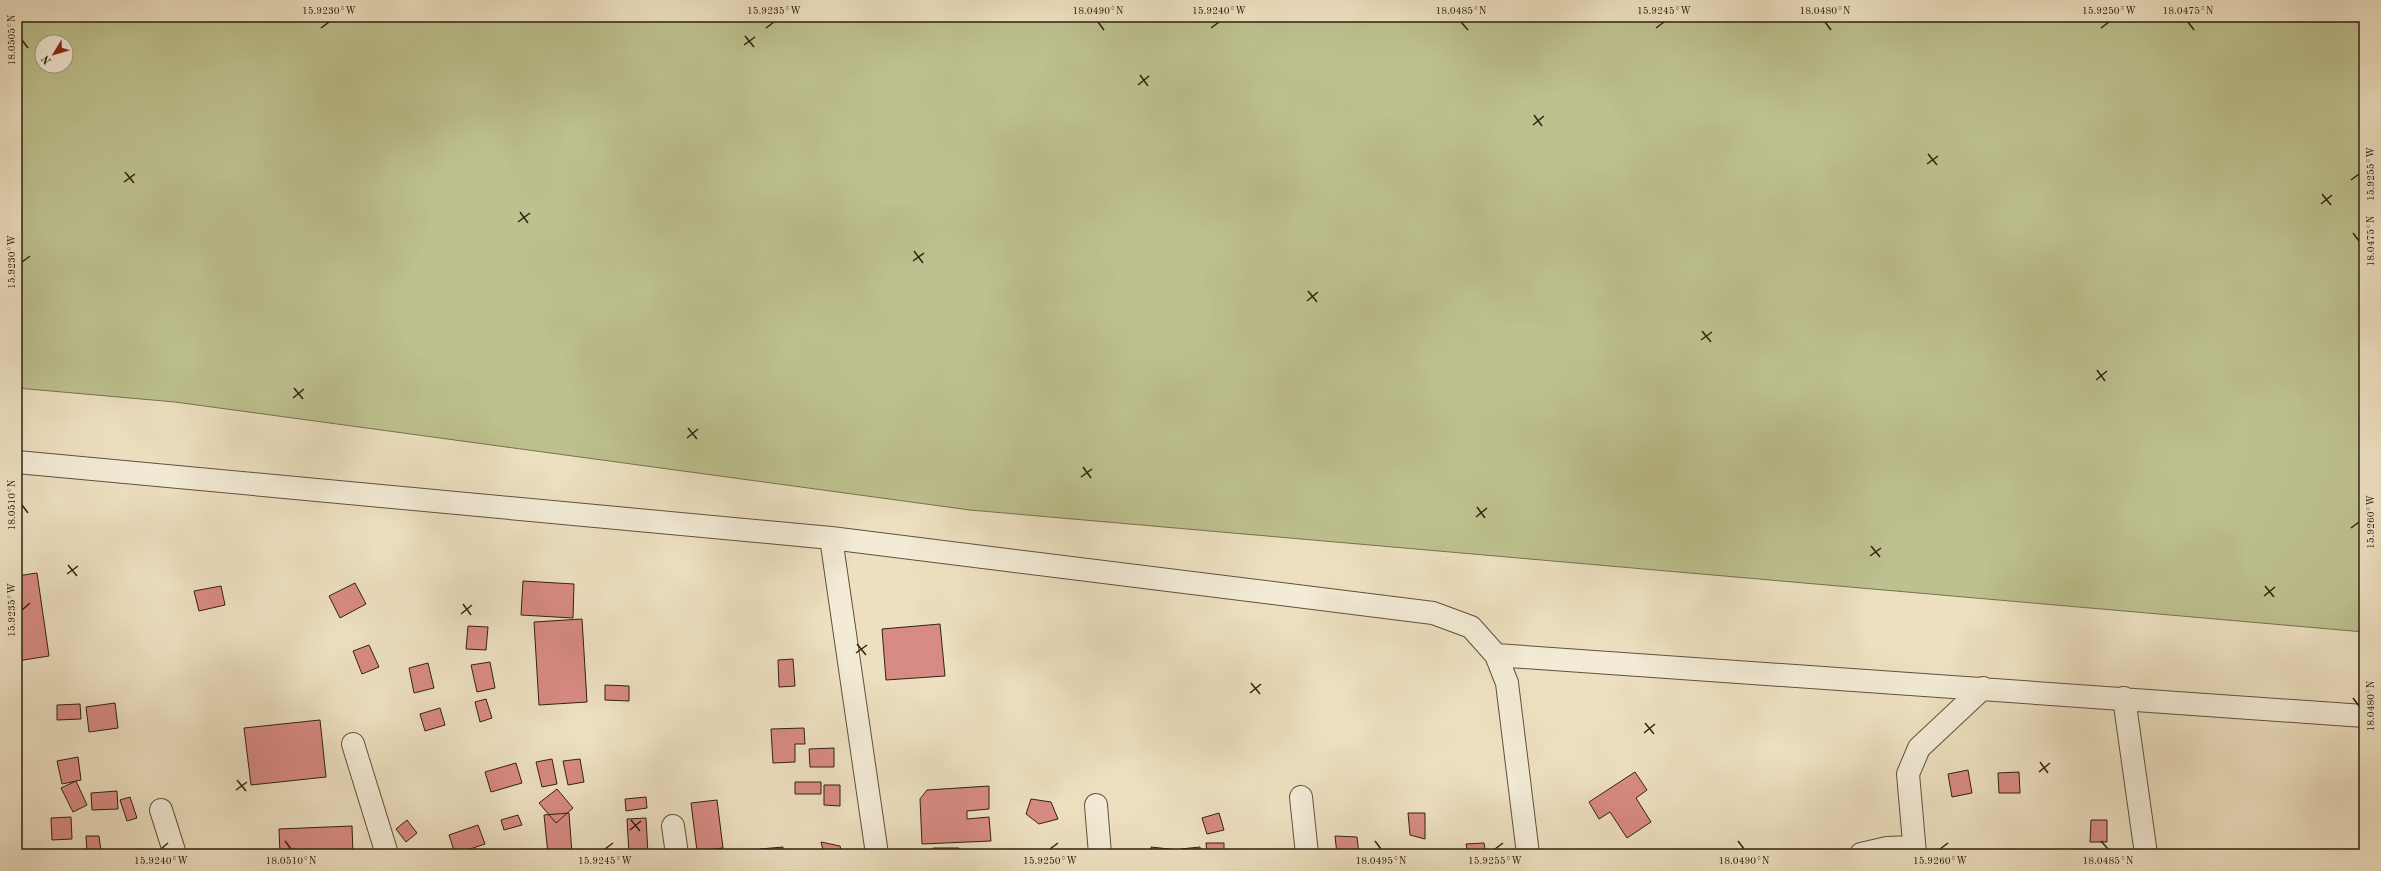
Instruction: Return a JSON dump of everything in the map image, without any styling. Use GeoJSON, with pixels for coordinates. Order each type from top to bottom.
{"type":"FeatureCollection","features":[{"type":"Feature","properties":{"kind":"street"},"geometry":{"type":"LineString","coordinates":[[17,462],[831,538],[1432,613],[1471,627],[1496,655],[1507,683],[1528,854]]}},
{"type":"Feature","properties":{"kind":"street"},"geometry":{"type":"LineString","coordinates":[[831,538],[878,854]]}},
{"type":"Feature","properties":{"kind":"street"},"geometry":{"type":"LineString","coordinates":[[1496,655],[1983,688],[2364,716]]}},
{"type":"Feature","properties":{"kind":"street"},"geometry":{"type":"LineString","coordinates":[[1860,854],[1887,848],[1915,851],[1908,774],[1919,748],[1983,688]]}},
{"type":"Feature","properties":{"kind":"street"},"geometry":{"type":"LineString","coordinates":[[2124,698],[2146,854]]}},
{"type":"Feature","properties":{"kind":"street"},"geometry":{"type":"LineString","coordinates":[[353,744],[387,854]]}},
{"type":"Feature","properties":{"kind":"street"},"geometry":{"type":"LineString","coordinates":[[1301,797],[1307,854]]}},
{"type":"Feature","properties":{"kind":"street"},"geometry":{"type":"LineString","coordinates":[[1096,805],[1100,854]]}},
{"type":"Feature","properties":{"kind":"street"},"geometry":{"type":"LineString","coordinates":[[161,810],[175,854]]}},
{"type":"Feature","properties":{"kind":"street"},"geometry":{"type":"LineString","coordinates":[[673,826],[677,854]]}},
{"type":"Feature","properties":{"kind":"green space"},"geometry":{"type":"Polygon","coordinates":[[[17,17],[2364,17],[2364,632],[970,510],[175,402],[17,388],[17,17]]]}},
{"type":"Feature","properties":{"kind":"building"},"geometry":{"type":"Polygon","coordinates":[[[37,573],[49,656],[17,661],[17,576],[37,573]]]}},
{"type":"Feature","properties":{"kind":"building"},"geometry":{"type":"Polygon","coordinates":[[[523,581],[574,584],[573,618],[521,615],[523,581]]]}},
{"type":"Feature","properties":{"kind":"building"},"geometry":{"type":"Polygon","coordinates":[[[355,583],[366,604],[340,618],[329,596],[355,583]]]}},
{"type":"Feature","properties":{"kind":"building"},"geometry":{"type":"Polygon","coordinates":[[[221,586],[225,605],[199,611],[194,591],[221,586]]]}},
{"type":"Feature","properties":{"kind":"building"},"geometry":{"type":"Polygon","coordinates":[[[582,619],[587,702],[539,705],[534,622],[582,619]]]}},
{"type":"Feature","properties":{"kind":"building"},"geometry":{"type":"Polygon","coordinates":[[[940,624],[945,676],[886,680],[882,629],[940,624]]]}},
{"type":"Feature","properties":{"kind":"building"},"geometry":{"type":"Polygon","coordinates":[[[468,626],[488,627],[486,650],[466,649],[468,626]]]}},
{"type":"Feature","properties":{"kind":"building"},"geometry":{"type":"Polygon","coordinates":[[[369,645],[379,667],[362,674],[353,651],[369,645]]]}},
{"type":"Feature","properties":{"kind":"building"},"geometry":{"type":"Polygon","coordinates":[[[793,659],[795,686],[779,687],[778,660],[793,659]]]}},
{"type":"Feature","properties":{"kind":"building"},"geometry":{"type":"Polygon","coordinates":[[[490,662],[495,688],[477,692],[471,665],[490,662]]]}},
{"type":"Feature","properties":{"kind":"building"},"geometry":{"type":"Polygon","coordinates":[[[428,663],[434,688],[414,693],[409,668],[428,663]]]}},
{"type":"Feature","properties":{"kind":"building"},"geometry":{"type":"Polygon","coordinates":[[[605,685],[629,686],[629,701],[605,700],[605,685]]]}},
{"type":"Feature","properties":{"kind":"building"},"geometry":{"type":"Polygon","coordinates":[[[486,699],[492,718],[480,722],[475,702],[486,699]]]}},
{"type":"Feature","properties":{"kind":"building"},"geometry":{"type":"Polygon","coordinates":[[[115,703],[118,728],[89,732],[86,707],[115,703]]]}},
{"type":"Feature","properties":{"kind":"building"},"geometry":{"type":"Polygon","coordinates":[[[80,704],[81,719],[57,720],[57,705],[80,704]]]}},
{"type":"Feature","properties":{"kind":"building"},"geometry":{"type":"Polygon","coordinates":[[[440,708],[445,725],[425,731],[420,714],[440,708]]]}},
{"type":"Feature","properties":{"kind":"building"},"geometry":{"type":"Polygon","coordinates":[[[320,720],[326,777],[251,785],[244,728],[320,720]]]}},
{"type":"Feature","properties":{"kind":"building"},"geometry":{"type":"Polygon","coordinates":[[[804,728],[805,744],[795,744],[795,762],[773,763],[771,729],[804,728]]]}},
{"type":"Feature","properties":{"kind":"building"},"geometry":{"type":"Polygon","coordinates":[[[834,748],[834,767],[810,767],[809,749],[834,748]]]}},
{"type":"Feature","properties":{"kind":"building"},"geometry":{"type":"Polygon","coordinates":[[[78,757],[81,780],[62,784],[57,761],[78,757]]]}},
{"type":"Feature","properties":{"kind":"building"},"geometry":{"type":"Polygon","coordinates":[[[552,759],[557,784],[542,787],[536,762],[552,759]]]}},
{"type":"Feature","properties":{"kind":"building"},"geometry":{"type":"Polygon","coordinates":[[[580,759],[584,782],[568,785],[563,761],[580,759]]]}},
{"type":"Feature","properties":{"kind":"building"},"geometry":{"type":"Polygon","coordinates":[[[516,763],[522,783],[491,792],[485,772],[516,763]]]}},
{"type":"Feature","properties":{"kind":"building"},"geometry":{"type":"Polygon","coordinates":[[[1968,770],[1972,793],[1952,797],[1948,774],[1968,770]]]}},
{"type":"Feature","properties":{"kind":"building"},"geometry":{"type":"Polygon","coordinates":[[[1635,772],[1647,790],[1636,798],[1651,822],[1627,838],[1610,812],[1599,819],[1589,802],[1635,772]]]}},
{"type":"Feature","properties":{"kind":"building"},"geometry":{"type":"Polygon","coordinates":[[[2019,772],[2020,793],[1999,793],[1998,773],[2019,772]]]}},
{"type":"Feature","properties":{"kind":"building"},"geometry":{"type":"Polygon","coordinates":[[[76,781],[87,805],[73,812],[61,788],[76,781]]]}},
{"type":"Feature","properties":{"kind":"building"},"geometry":{"type":"Polygon","coordinates":[[[795,782],[821,782],[821,794],[795,794],[795,782]]]}},
{"type":"Feature","properties":{"kind":"building"},"geometry":{"type":"Polygon","coordinates":[[[824,785],[840,785],[840,806],[824,805],[824,785]]]}},
{"type":"Feature","properties":{"kind":"building"},"geometry":{"type":"Polygon","coordinates":[[[989,786],[989,809],[967,811],[967,819],[989,817],[991,841],[922,844],[920,799],[927,790],[989,786]]]}},
{"type":"Feature","properties":{"kind":"building"},"geometry":{"type":"Polygon","coordinates":[[[557,789],[573,808],[556,823],[539,803],[557,789]]]}},
{"type":"Feature","properties":{"kind":"building"},"geometry":{"type":"Polygon","coordinates":[[[117,791],[118,809],[92,810],[91,793],[117,791]]]}},
{"type":"Feature","properties":{"kind":"building"},"geometry":{"type":"Polygon","coordinates":[[[130,797],[137,818],[127,821],[120,800],[130,797]]]}},
{"type":"Feature","properties":{"kind":"building"},"geometry":{"type":"Polygon","coordinates":[[[646,797],[647,808],[626,811],[625,799],[646,797]]]}},
{"type":"Feature","properties":{"kind":"building"},"geometry":{"type":"Polygon","coordinates":[[[1031,799],[1051,802],[1058,819],[1039,824],[1026,814],[1031,799]]]}},
{"type":"Feature","properties":{"kind":"building"},"geometry":{"type":"Polygon","coordinates":[[[717,800],[723,848],[697,851],[691,803],[717,800]]]}},
{"type":"Feature","properties":{"kind":"building"},"geometry":{"type":"Polygon","coordinates":[[[569,813],[572,854],[548,854],[544,815],[569,813]]]}},
{"type":"Feature","properties":{"kind":"building"},"geometry":{"type":"Polygon","coordinates":[[[1219,813],[1224,830],[1207,834],[1202,818],[1219,813]]]}},
{"type":"Feature","properties":{"kind":"building"},"geometry":{"type":"Polygon","coordinates":[[[1408,813],[1425,813],[1425,839],[1410,835],[1408,813]]]}},
{"type":"Feature","properties":{"kind":"building"},"geometry":{"type":"Polygon","coordinates":[[[518,815],[522,825],[504,830],[501,820],[518,815]]]}},
{"type":"Feature","properties":{"kind":"building"},"geometry":{"type":"Polygon","coordinates":[[[71,817],[72,839],[52,840],[51,818],[71,817]]]}},
{"type":"Feature","properties":{"kind":"building"},"geometry":{"type":"Polygon","coordinates":[[[646,818],[648,854],[629,854],[627,819],[646,818]]]}},
{"type":"Feature","properties":{"kind":"building"},"geometry":{"type":"Polygon","coordinates":[[[407,820],[417,833],[406,842],[396,829],[407,820]]]}},
{"type":"Feature","properties":{"kind":"building"},"geometry":{"type":"Polygon","coordinates":[[[2091,820],[2107,820],[2107,842],[2090,842],[2091,820]]]}},
{"type":"Feature","properties":{"kind":"building"},"geometry":{"type":"Polygon","coordinates":[[[478,825],[485,844],[455,854],[449,835],[478,825]]]}},
{"type":"Feature","properties":{"kind":"building"},"geometry":{"type":"Polygon","coordinates":[[[352,826],[353,854],[280,854],[279,829],[352,826]]]}},
{"type":"Feature","properties":{"kind":"building"},"geometry":{"type":"Polygon","coordinates":[[[86,836],[99,836],[101,851],[87,852],[86,836]]]}},
{"type":"Feature","properties":{"kind":"building"},"geometry":{"type":"Polygon","coordinates":[[[1335,836],[1357,837],[1359,854],[1337,854],[1335,836]]]}},
{"type":"Feature","properties":{"kind":"building"},"geometry":{"type":"Polygon","coordinates":[[[821,842],[840,846],[842,854],[824,854],[821,842]]]}},
{"type":"Feature","properties":{"kind":"building"},"geometry":{"type":"Polygon","coordinates":[[[1206,843],[1224,843],[1224,854],[1207,854],[1206,843]]]}},
{"type":"Feature","properties":{"kind":"building"},"geometry":{"type":"Polygon","coordinates":[[[1484,843],[1486,854],[1468,854],[1466,844],[1484,843]]]}},
{"type":"Feature","properties":{"kind":"building"},"geometry":{"type":"Polygon","coordinates":[[[783,847],[783,854],[761,854],[760,849],[783,847]]]}},
{"type":"Feature","properties":{"kind":"building"},"geometry":{"type":"Polygon","coordinates":[[[1151,847],[1178,850],[1178,854],[1153,854],[1151,847]]]}},
{"type":"Feature","properties":{"kind":"building"},"geometry":{"type":"Polygon","coordinates":[[[1200,847],[1201,854],[1181,854],[1181,849],[1200,847]]]}},
{"type":"Feature","properties":{"kind":"building"},"geometry":{"type":"Polygon","coordinates":[[[933,848],[959,848],[958,854],[930,854],[933,848]]]}},
{"type":"Feature","properties":{"kind":"building"},"geometry":{"type":"Polygon","coordinates":[[[425,849],[428,854],[416,854],[425,849]]]}},
{"type":"Feature","properties":{"kind":"building"},"geometry":{"type":"Polygon","coordinates":[[[233,851],[234,854],[204,854],[233,851]]]}},
{"type":"Feature","properties":{"kind":"building"},"geometry":{"type":"Polygon","coordinates":[[[1264,851],[1265,854],[1244,853],[1264,851]]]}}]}
